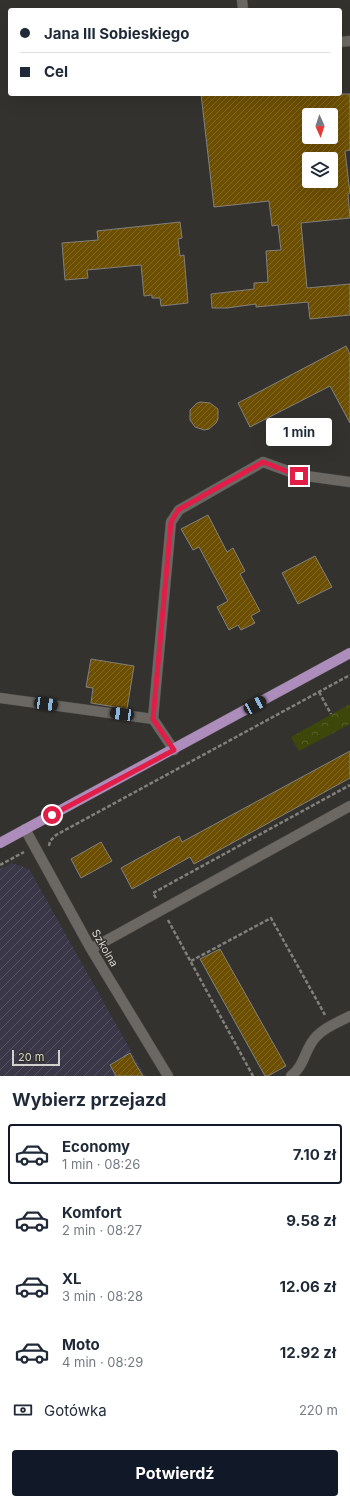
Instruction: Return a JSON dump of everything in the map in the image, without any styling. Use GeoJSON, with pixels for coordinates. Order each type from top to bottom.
{"type":"FeatureCollection","features":[{"type":"Feature","properties":{"kind":"main road"},"geometry":{"type":"LineString","coordinates":[[0,843],[174,750],[350,653]]}},
{"type":"Feature","properties":{"kind":"street"},"geometry":{"type":"LineString","coordinates":[[174,750],[153,719],[171,522],[178,510],[263,462],[299,476],[350,482]]}},
{"type":"Feature","properties":{"kind":"street"},"geometry":{"type":"LineString","coordinates":[[0,698],[153,719]]}},
{"type":"Feature","properties":{"kind":"street"},"geometry":{"type":"LineString","coordinates":[[91,950],[350,806]]}},
{"type":"Feature","properties":{"kind":"street","name":"Szkolna"},"geometry":{"type":"LineString","coordinates":[[25,829],[91,950],[168,1076]]}},
{"type":"Feature","properties":{"kind":"street"},"geometry":{"type":"LineString","coordinates":[[291,1076],[297,1071],[312,1042],[318,1035],[350,1016]]}},
{"type":"Feature","properties":{"kind":"path"},"geometry":{"type":"LineString","coordinates":[[50,851],[50,842],[56,835],[350,675]]}},
{"type":"Feature","properties":{"kind":"path"},"geometry":{"type":"LineString","coordinates":[[318,692],[331,714]]}},
{"type":"Feature","properties":{"kind":"path"},"geometry":{"type":"LineString","coordinates":[[253,1076],[191,961],[152,893],[350,785]]}},
{"type":"Feature","properties":{"kind":"path"},"geometry":{"type":"LineString","coordinates":[[191,961],[271,918],[331,1026]]}},
{"type":"Feature","properties":{"kind":"shaded area"},"geometry":{"type":"Polygon","coordinates":[[[12,863],[29,869],[145,1076],[0,1076],[0,869],[12,863]]]}},
{"type":"Feature","properties":{"kind":"green space"},"geometry":{"type":"Polygon","coordinates":[[[350,704],[350,724],[299,751],[291,737],[350,704]]]}},
{"type":"Feature","properties":{"kind":"building"},"geometry":{"type":"Polygon","coordinates":[[[342,94],[350,94],[350,150],[345,151],[350,193],[348,194],[350,218],[301,223],[307,288],[350,284],[350,315],[310,319],[308,302],[256,307],[256,304],[227,308],[212,308],[211,294],[254,289],[254,283],[268,282],[266,251],[281,250],[278,225],[272,226],[269,201],[214,207],[201,96],[342,96],[342,94]]]}},
{"type":"Feature","properties":{"kind":"building"},"geometry":{"type":"Polygon","coordinates":[[[180,222],[182,238],[178,239],[180,256],[184,255],[188,303],[161,306],[160,298],[152,298],[152,295],[144,296],[141,265],[87,270],[88,278],[65,280],[62,243],[98,240],[97,231],[180,222]]]}},
{"type":"Feature","properties":{"kind":"building"},"geometry":{"type":"Polygon","coordinates":[[[346,346],[350,354],[350,423],[330,386],[250,427],[238,403],[346,346]]]}},
{"type":"Feature","properties":{"kind":"building"},"geometry":{"type":"Polygon","coordinates":[[[197,403],[210,403],[218,409],[218,419],[216,423],[209,429],[204,430],[195,427],[190,420],[190,410],[197,403]]]}},
{"type":"Feature","properties":{"kind":"building"},"geometry":{"type":"Polygon","coordinates":[[[208,515],[227,552],[233,548],[245,571],[240,574],[260,611],[251,616],[255,623],[241,630],[238,625],[229,630],[217,607],[228,601],[199,547],[193,550],[181,529],[208,515]]]}},
{"type":"Feature","properties":{"kind":"building"},"geometry":{"type":"Polygon","coordinates":[[[315,556],[332,587],[298,604],[282,573],[315,556]]]}},
{"type":"Feature","properties":{"kind":"building"},"geometry":{"type":"Polygon","coordinates":[[[91,659],[134,666],[127,709],[91,703],[93,688],[86,687],[91,659]]]}},
{"type":"Feature","properties":{"kind":"building"},"geometry":{"type":"Polygon","coordinates":[[[350,751],[350,778],[194,864],[190,857],[132,889],[121,868],[179,836],[182,842],[350,751]]]}},
{"type":"Feature","properties":{"kind":"building"},"geometry":{"type":"Polygon","coordinates":[[[101,842],[112,861],[81,878],[71,859],[101,842]]]}},
{"type":"Feature","properties":{"kind":"building"},"geometry":{"type":"Polygon","coordinates":[[[220,949],[286,1066],[268,1076],[265,1076],[200,959],[220,949]]]}},
{"type":"Feature","properties":{"kind":"building"},"geometry":{"type":"Polygon","coordinates":[[[130,1053],[143,1076],[116,1076],[110,1065],[130,1053]]]}},
{"type":"Feature","properties":{"kind":"route"},"geometry":{"type":"LineString","coordinates":[[52,815],[174,750],[153,719],[171,522],[178,510],[263,462],[299,476]]}}]}
